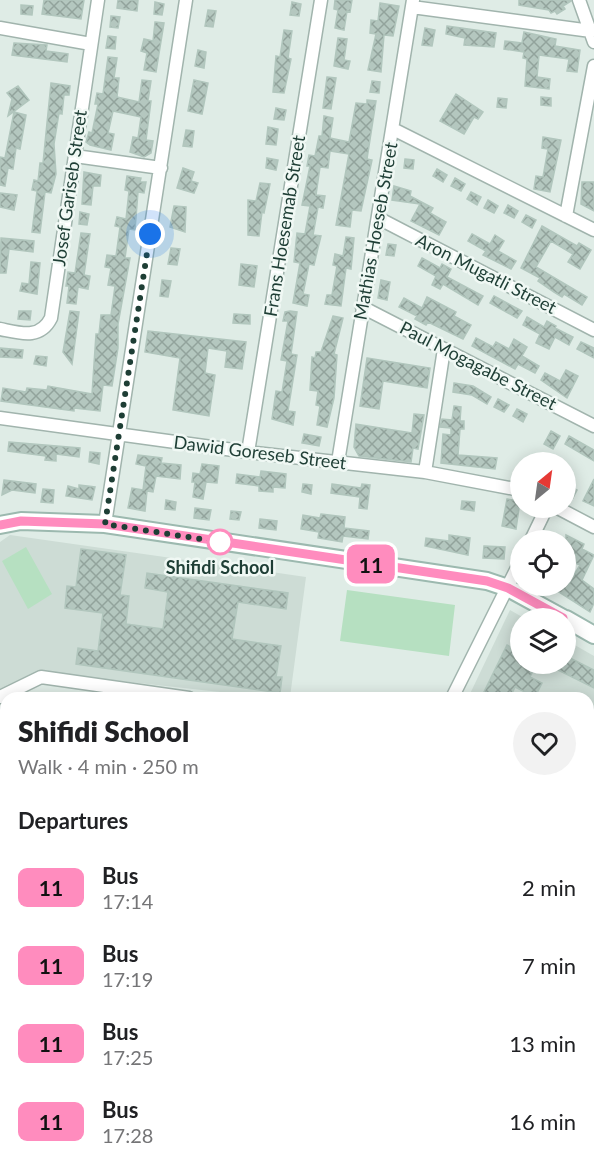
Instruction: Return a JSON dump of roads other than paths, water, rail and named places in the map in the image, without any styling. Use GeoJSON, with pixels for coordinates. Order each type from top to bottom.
{"type":"FeatureCollection","features":[{"type":"Feature","properties":{"kind":"street","name":"Josef Gariseb Street"},"geometry":{"type":"LineString","coordinates":[[0,329],[36,333],[43,329],[51,318],[98,0]]}},
{"type":"Feature","properties":{"kind":"street"},"geometry":{"type":"LineString","coordinates":[[105,524],[186,0]]}},
{"type":"Feature","properties":{"kind":"street","name":"Frans Hoesemab Street"},"geometry":{"type":"LineString","coordinates":[[248,452],[321,0]]}},
{"type":"Feature","properties":{"kind":"street"},"geometry":{"type":"LineString","coordinates":[[579,0],[592,37]]}},
{"type":"Feature","properties":{"kind":"street"},"geometry":{"type":"LineString","coordinates":[[412,3],[592,37]]}},
{"type":"Feature","properties":{"kind":"street","name":"Mathias Hoeseb Street"},"geometry":{"type":"LineString","coordinates":[[338,462],[412,3]]}},
{"type":"Feature","properties":{"kind":"street"},"geometry":{"type":"LineString","coordinates":[[0,28],[91,44]]}},
{"type":"Feature","properties":{"kind":"street"},"geometry":{"type":"LineString","coordinates":[[566,216],[594,66]]}},
{"type":"Feature","properties":{"kind":"street"},"geometry":{"type":"LineString","coordinates":[[393,129],[594,230]]}},
{"type":"Feature","properties":{"kind":"street"},"geometry":{"type":"LineString","coordinates":[[75,156],[161,168]]}},
{"type":"Feature","properties":{"kind":"street","name":"Aron Mugatli Street"},"geometry":{"type":"LineString","coordinates":[[378,218],[594,330]]}},
{"type":"Feature","properties":{"kind":"street","name":"Paul Mogagabe Street"},"geometry":{"type":"LineString","coordinates":[[362,307],[594,426]]}},
{"type":"Feature","properties":{"kind":"street"},"geometry":{"type":"LineString","coordinates":[[425,472],[444,349]]}},
{"type":"Feature","properties":{"kind":"street","name":"Dawid Goreseb Street"},"geometry":{"type":"LineString","coordinates":[[0,418],[248,452],[425,472],[510,488]]}},
{"type":"Feature","properties":{"kind":"street"},"geometry":{"type":"LineString","coordinates":[[576,518],[594,527]]}},
{"type":"Feature","properties":{"kind":"street"},"geometry":{"type":"LineString","coordinates":[[0,525],[21,521],[105,524],[487,581],[508,588],[544,608]]}},
{"type":"Feature","properties":{"kind":"street"},"geometry":{"type":"LineString","coordinates":[[455,692],[510,584]]}},
{"type":"Feature","properties":{"kind":"street"},"geometry":{"type":"LineString","coordinates":[[576,625],[594,635]]}},
{"type":"Feature","properties":{"kind":"street"},"geometry":{"type":"LineString","coordinates":[[10,692],[41,677],[147,692]]}},
{"type":"Feature","properties":{"kind":"place","name":"Shifidi School"},"geometry":{"type":"Point","coordinates":[220,542]}}]}
